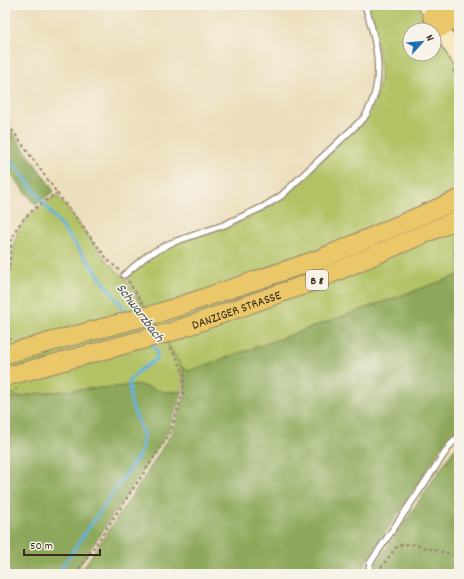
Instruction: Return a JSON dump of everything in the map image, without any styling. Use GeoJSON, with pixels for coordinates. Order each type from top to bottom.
{"type":"FeatureCollection","features":[{"type":"Feature","properties":{"kind":"highway"},"geometry":{"type":"LineString","coordinates":[[433,16],[449,5]]}},
{"type":"Feature","properties":{"kind":"highway"},"geometry":{"type":"LineString","coordinates":[[433,16],[459,16]]}},
{"type":"Feature","properties":{"kind":"highway","name":"DANZIGER STRASSE"},"geometry":{"type":"LineString","coordinates":[[5,354],[322,258],[459,200]]}},
{"type":"Feature","properties":{"kind":"highway","name":"DANZIGER STRASSE"},"geometry":{"type":"LineString","coordinates":[[6,376],[170,339],[256,303],[312,282],[459,220]]}},
{"type":"Feature","properties":{"kind":"main road"},"geometry":{"type":"LineString","coordinates":[[433,16],[459,59]]}},
{"type":"Feature","properties":{"kind":"lane"},"geometry":{"type":"LineString","coordinates":[[124,275],[148,255],[170,243],[224,225],[272,202],[281,196],[364,118],[371,108],[375,97],[378,73],[378,63],[365,5]]}},
{"type":"Feature","properties":{"kind":"lane"},"geometry":{"type":"LineString","coordinates":[[368,574],[370,564],[451,444],[459,437]]}},
{"type":"Feature","properties":{"kind":"path"},"geometry":{"type":"LineString","coordinates":[[5,120],[57,193],[108,260],[124,275],[151,310]]}},
{"type":"Feature","properties":{"kind":"path"},"geometry":{"type":"LineString","coordinates":[[5,277],[8,272],[12,239],[22,221],[36,207],[57,193]]}},
{"type":"Feature","properties":{"kind":"path"},"geometry":{"type":"LineString","coordinates":[[76,574],[169,435],[183,393],[184,376],[170,339]]}},
{"type":"Feature","properties":{"kind":"path"},"geometry":{"type":"LineString","coordinates":[[380,574],[382,566],[398,545],[404,543],[459,556]]}},
{"type":"Feature","properties":{"kind":"green space"},"geometry":{"type":"Polygon","coordinates":[[[368,5],[457,5],[459,9],[459,275],[189,371],[182,367],[126,276],[153,254],[171,244],[236,222],[274,204],[365,120],[373,106],[378,92],[380,78],[380,64],[368,5]]]}},
{"type":"Feature","properties":{"kind":"green space"},"geometry":{"type":"Polygon","coordinates":[[[5,122],[54,191],[36,205],[5,167],[5,122]]]}},
{"type":"Feature","properties":{"kind":"green space"},"geometry":{"type":"Polygon","coordinates":[[[57,195],[107,261],[123,276],[143,306],[180,365],[183,391],[164,392],[139,385],[39,393],[5,399],[5,282],[12,266],[15,240],[26,219],[57,195]]]}},
{"type":"Feature","properties":{"kind":"green space"},"geometry":{"type":"Polygon","coordinates":[[[459,275],[459,430],[447,439],[366,562],[362,574],[79,574],[145,476],[170,435],[186,394],[182,367],[189,371],[459,275]]]}},
{"type":"Feature","properties":{"kind":"green space"},"geometry":{"type":"Polygon","coordinates":[[[139,385],[164,392],[183,392],[167,434],[74,574],[5,574],[5,399],[39,393],[139,385]]]}},
{"type":"Feature","properties":{"kind":"green space"},"geometry":{"type":"Polygon","coordinates":[[[459,444],[459,574],[373,574],[376,564],[454,449],[459,444]]]}},
{"type":"Feature","properties":{"kind":"waterway","name":"Schwarzbach"},"geometry":{"type":"LineString","coordinates":[[5,152],[128,314]]}},
{"type":"Feature","properties":{"kind":"waterway","name":"Schwarzbach"},"geometry":{"type":"LineString","coordinates":[[57,574],[141,452],[144,437],[131,403],[129,381],[140,370],[157,359],[157,351],[151,344]]}}]}
